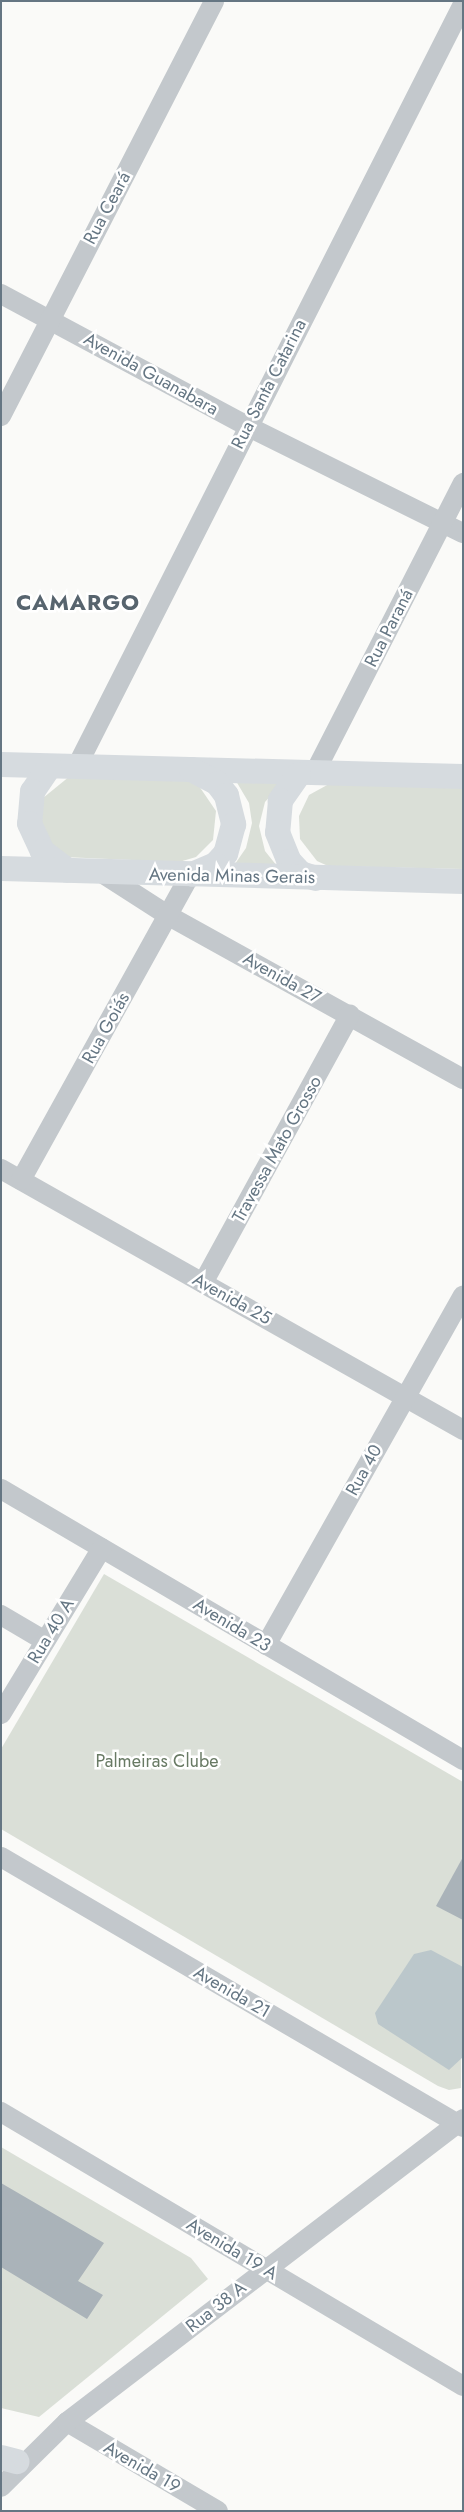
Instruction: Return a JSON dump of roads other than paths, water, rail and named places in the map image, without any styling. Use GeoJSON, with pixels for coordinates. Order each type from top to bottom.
{"type":"FeatureCollection","features":[{"type":"Feature","properties":{"kind":"main road"},"geometry":{"type":"LineString","coordinates":[[1,764],[191,768],[306,774],[463,776]]}},
{"type":"Feature","properties":{"kind":"main road"},"geometry":{"type":"LineString","coordinates":[[50,766],[32,791],[29,823],[42,851],[67,870]]}},
{"type":"Feature","properties":{"kind":"main road"},"geometry":{"type":"LineString","coordinates":[[190,875],[215,864],[225,853],[233,824],[226,795],[210,779],[191,768]]}},
{"type":"Feature","properties":{"kind":"main road"},"geometry":{"type":"LineString","coordinates":[[306,774],[280,800],[276,832],[289,861],[300,873],[315,878]]}},
{"type":"Feature","properties":{"kind":"main road","name":"Avenida Minas Gerais"},"geometry":{"type":"LineString","coordinates":[[1,868],[102,873],[463,881]]}},
{"type":"Feature","properties":{"kind":"street","name":"Rua Ceará"},"geometry":{"type":"LineString","coordinates":[[1,416],[214,1]]}},
{"type":"Feature","properties":{"kind":"street","name":"Rua Santa Catarina"},"geometry":{"type":"LineString","coordinates":[[77,766],[463,4]]}},
{"type":"Feature","properties":{"kind":"street","name":"Avenida Guanabara"},"geometry":{"type":"LineString","coordinates":[[1,294],[50,318],[248,426],[463,533]]}},
{"type":"Feature","properties":{"kind":"street","name":"Rua Paraná"},"geometry":{"type":"LineString","coordinates":[[306,774],[463,483]]}},
{"type":"Feature","properties":{"kind":"street","name":"Avenida 27"},"geometry":{"type":"LineString","coordinates":[[102,873],[169,916],[350,1015],[463,1080]]}},
{"type":"Feature","properties":{"kind":"street","name":"Rua Goiás"},"geometry":{"type":"LineString","coordinates":[[21,1180],[169,916],[190,875]]}},
{"type":"Feature","properties":{"kind":"street","name":"Travessa Mato Grosso"},"geometry":{"type":"LineString","coordinates":[[203,1283],[350,1015]]}},
{"type":"Feature","properties":{"kind":"street","name":"Avenida 25"},"geometry":{"type":"LineString","coordinates":[[1,1169],[463,1430]]}},
{"type":"Feature","properties":{"kind":"street","name":"Rua 40"},"geometry":{"type":"LineString","coordinates":[[266,1645],[463,1296]]}},
{"type":"Feature","properties":{"kind":"street","name":"Avenida 23"},"geometry":{"type":"LineString","coordinates":[[1,1489],[463,1760]]}},
{"type":"Feature","properties":{"kind":"street","name":"Rua 40 A"},"geometry":{"type":"LineString","coordinates":[[1,1714],[102,1548]]}},
{"type":"Feature","properties":{"kind":"street"},"geometry":{"type":"LineString","coordinates":[[1,1615],[46,1641]]}},
{"type":"Feature","properties":{"kind":"street","name":"Avenida 21"},"geometry":{"type":"LineString","coordinates":[[1,1857],[461,2123]]}},
{"type":"Feature","properties":{"kind":"street","name":"Avenida 19 A"},"geometry":{"type":"LineString","coordinates":[[1,2112],[463,2386]]}},
{"type":"Feature","properties":{"kind":"street","name":"Rua 38 A"},"geometry":{"type":"LineString","coordinates":[[1,2487],[66,2422],[461,2123]]}},
{"type":"Feature","properties":{"kind":"street","name":"Avenida 19"},"geometry":{"type":"LineString","coordinates":[[66,2422],[218,2511]]}},
{"type":"Feature","properties":{"kind":"street","name":"Rua 38 A"},"geometry":{"type":"LineString","coordinates":[[6,2462],[43,2444]]}},
{"type":"Feature","properties":{"kind":"district","name":"CAMARGO"},"geometry":{"type":"Point","coordinates":[78,603]}},
{"type":"Feature","properties":{"kind":"park label","name":"Palmeiras Clube"},"geometry":{"type":"Point","coordinates":[157,1761]}}]}
